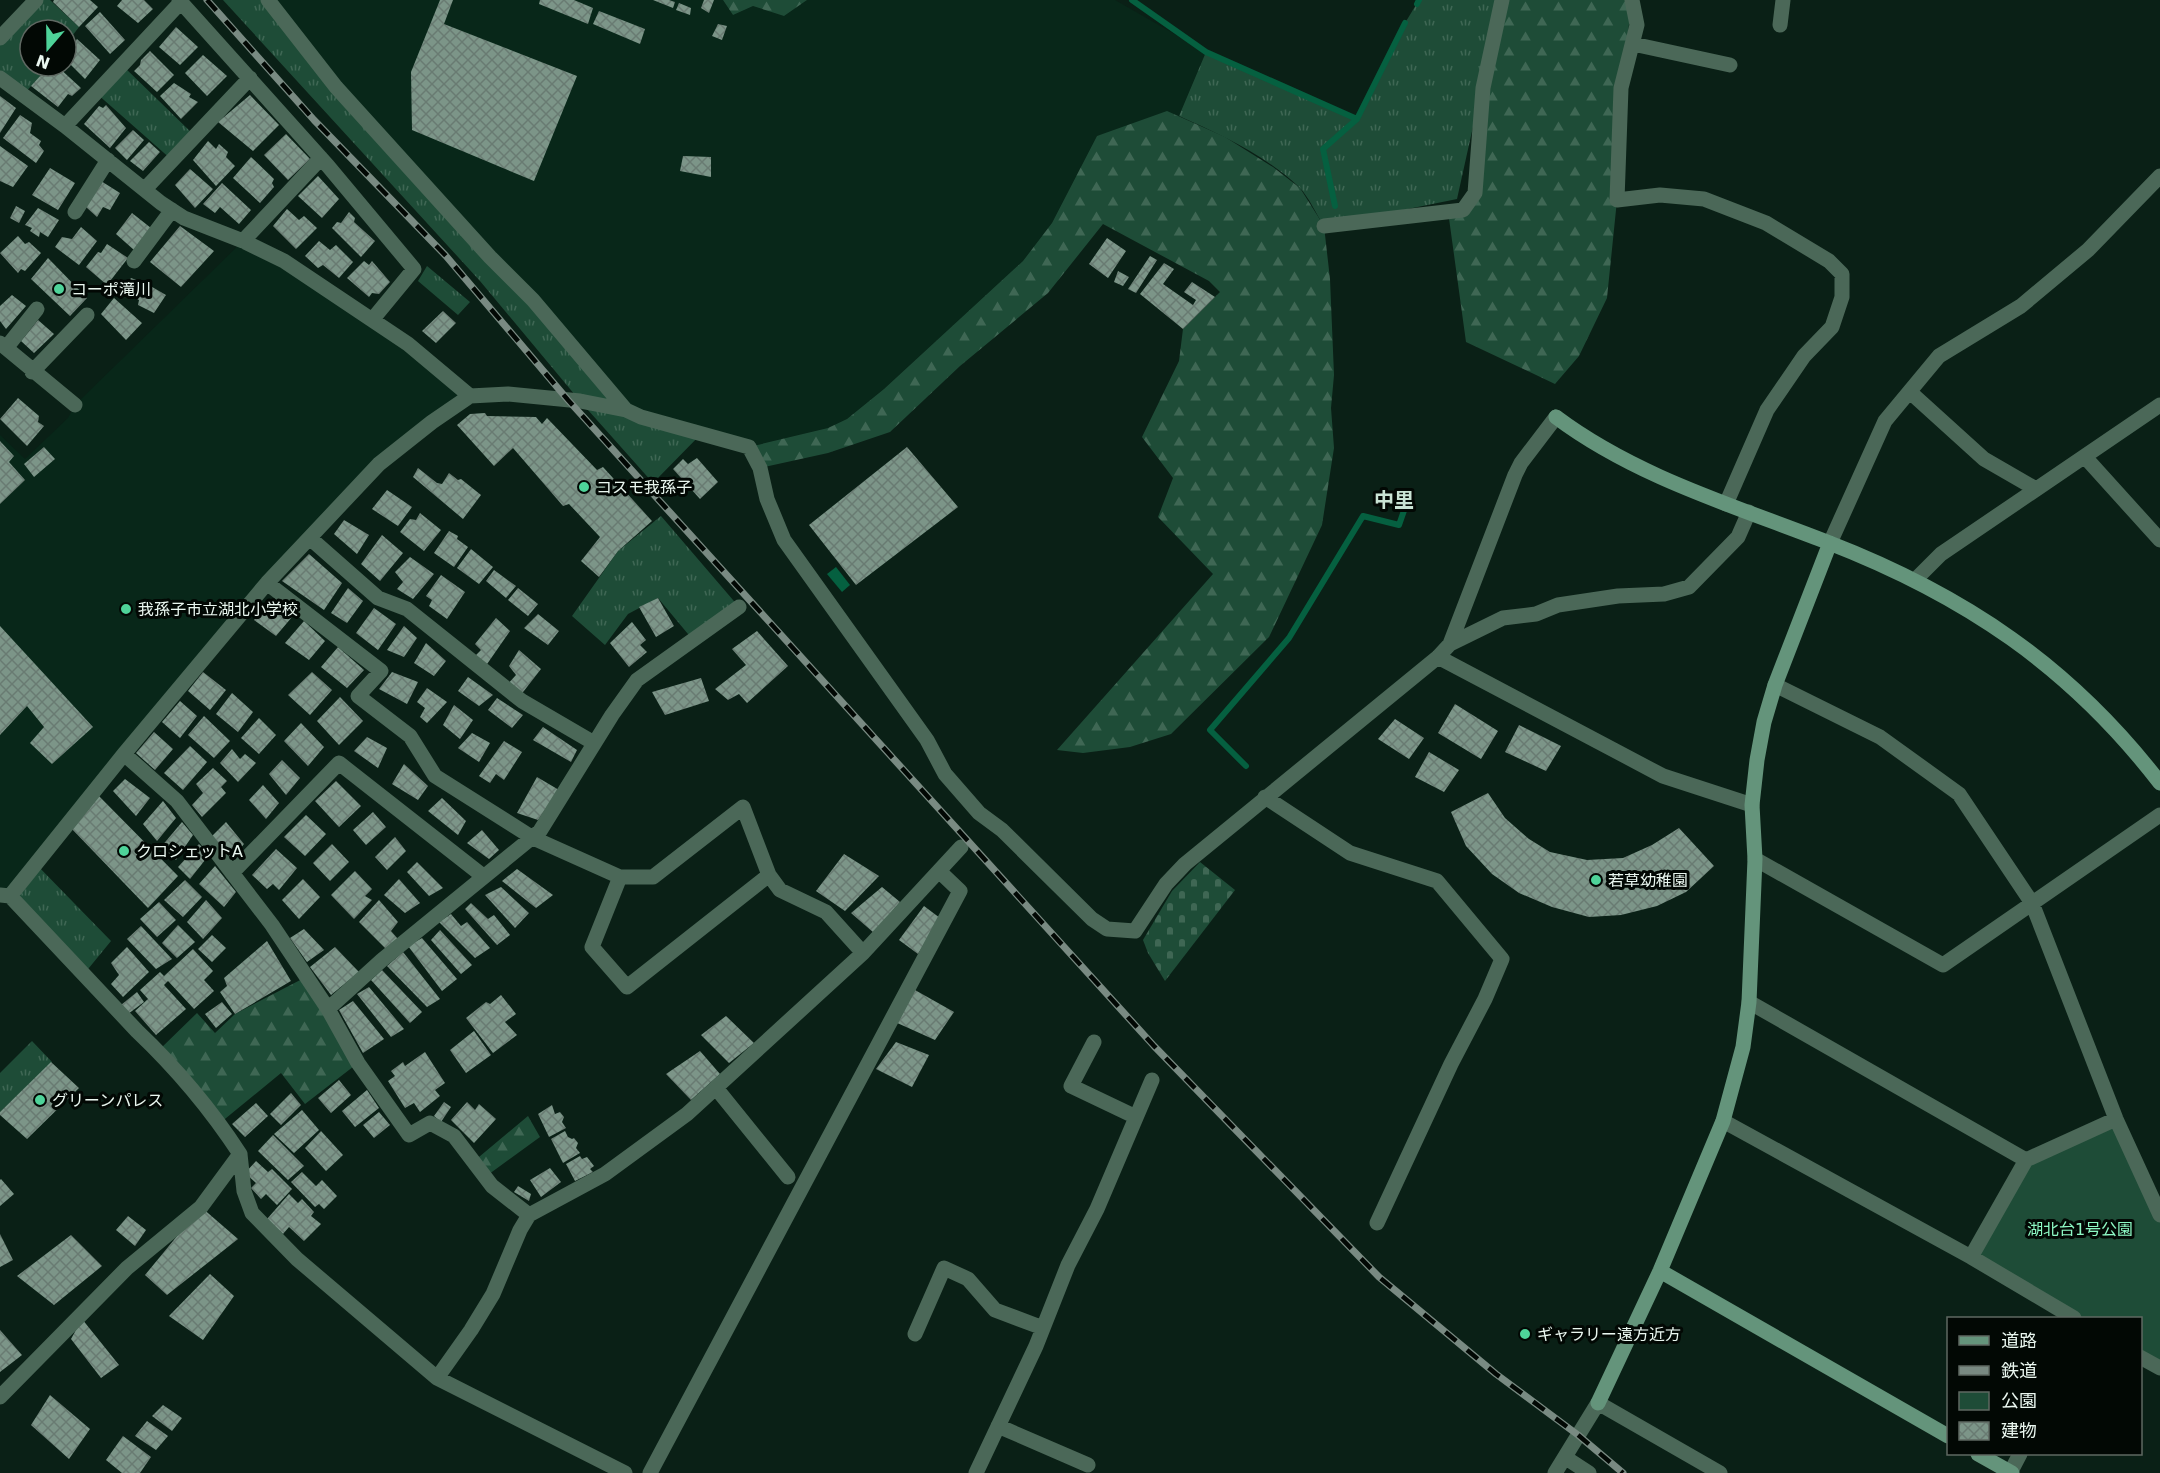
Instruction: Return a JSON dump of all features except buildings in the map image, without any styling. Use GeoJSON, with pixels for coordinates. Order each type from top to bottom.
{"type":"FeatureCollection","features":[{"type":"Feature","properties":{"kind":"street"},"geometry":{"type":"LineString","coordinates":[[0,39],[36,0]]}},
{"type":"Feature","properties":{"kind":"street"},"geometry":{"type":"LineString","coordinates":[[268,0],[336,87],[490,257],[529,296],[626,410]]}},
{"type":"Feature","properties":{"kind":"street"},"geometry":{"type":"LineString","coordinates":[[1324,226],[1463,210],[1475,193],[1483,88],[1502,0]]}},
{"type":"Feature","properties":{"kind":"street"},"geometry":{"type":"LineString","coordinates":[[1632,0],[1637,25],[1621,88],[1617,200],[1660,195],[1704,200],[1766,223],[1829,261],[1842,274],[1842,297],[1832,327],[1804,356],[1767,410],[1726,504]]}},
{"type":"Feature","properties":{"kind":"street"},"geometry":{"type":"LineString","coordinates":[[1780,25],[1783,0]]}},
{"type":"Feature","properties":{"kind":"street"},"geometry":{"type":"LineString","coordinates":[[65,126],[180,1],[321,158],[414,269],[372,320]]}},
{"type":"Feature","properties":{"kind":"street"},"geometry":{"type":"LineString","coordinates":[[1632,44],[1731,65]]}},
{"type":"Feature","properties":{"kind":"street"},"geometry":{"type":"LineString","coordinates":[[0,78],[65,126],[161,203],[184,218],[284,261],[408,344],[470,396]]}},
{"type":"Feature","properties":{"kind":"street"},"geometry":{"type":"LineString","coordinates":[[145,189],[250,78]]}},
{"type":"Feature","properties":{"kind":"street"},"geometry":{"type":"LineString","coordinates":[[243,242],[321,158]]}},
{"type":"Feature","properties":{"kind":"street"},"geometry":{"type":"LineString","coordinates":[[75,212],[108,160]]}},
{"type":"Feature","properties":{"kind":"street"},"geometry":{"type":"LineString","coordinates":[[1556,1473],[1598,1403],[1660,1271],[1724,1121],[1743,1047],[1749,1002],[1755,859],[1752,805],[1759,750],[1775,685],[1830,543],[1885,421],[1939,356],[2021,306],[2088,250],[2160,176]]}},
{"type":"Feature","properties":{"kind":"street"},"geometry":{"type":"LineString","coordinates":[[134,261],[172,210]]}},
{"type":"Feature","properties":{"kind":"street"},"geometry":{"type":"LineString","coordinates":[[37,309],[3,346],[75,405]]}},
{"type":"Feature","properties":{"kind":"street"},"geometry":{"type":"LineString","coordinates":[[33,372],[87,315]]}},
{"type":"Feature","properties":{"kind":"street"},"geometry":{"type":"LineString","coordinates":[[1910,392],[1984,459],[2036,489]]}},
{"type":"Feature","properties":{"kind":"street"},"geometry":{"type":"LineString","coordinates":[[625,1473],[437,1378],[297,1260],[252,1213],[244,1191],[240,1154],[213,1113],[158,1051],[5,895],[267,583],[311,539],[379,464],[432,422],[470,396],[508,394],[580,401],[626,410],[641,417],[749,447],[759,468],[767,499],[784,540],[927,741],[945,774],[980,813],[1002,830],[1092,919],[1107,929],[1135,931],[1166,884],[1185,864],[1438,657],[1450,644],[1503,618],[1536,614],[1558,605],[1618,596],[1664,594],[1689,587],[1738,537],[1749,512]]}},
{"type":"Feature","properties":{"kind":"street"},"geometry":{"type":"LineString","coordinates":[[1915,579],[1941,554],[2160,405]]}},
{"type":"Feature","properties":{"kind":"street"},"geometry":{"type":"LineString","coordinates":[[1450,644],[1515,475],[1521,463],[1556,417],[1650,472],[1915,579],[1958,603],[2001,630],[2077,690],[2134,749],[2160,783]]}},
{"type":"Feature","properties":{"kind":"street"},"geometry":{"type":"LineString","coordinates":[[2085,457],[2160,540]]}},
{"type":"Feature","properties":{"kind":"street"},"geometry":{"type":"LineString","coordinates":[[311,539],[378,598],[407,609],[522,701],[594,743]]}},
{"type":"Feature","properties":{"kind":"street"},"geometry":{"type":"LineString","coordinates":[[267,583],[381,671],[358,696],[410,736],[435,776],[533,838],[620,878],[653,877],[743,807],[769,876],[780,890],[826,912],[863,953]]}},
{"type":"Feature","properties":{"kind":"street"},"geometry":{"type":"LineString","coordinates":[[328,1009],[382,960],[483,876],[533,838],[540,831],[594,743],[637,680],[739,607]]}},
{"type":"Feature","properties":{"kind":"street"},"geometry":{"type":"LineString","coordinates":[[1438,657],[1663,776],[1752,805]]}},
{"type":"Feature","properties":{"kind":"street"},"geometry":{"type":"LineString","coordinates":[[1775,685],[1880,737],[1959,794],[2032,903],[2116,1119],[2157,1198],[2160,1215]]}},
{"type":"Feature","properties":{"kind":"street"},"geometry":{"type":"LineString","coordinates":[[124,754],[177,801],[272,925],[328,1009],[358,1063],[409,1136],[430,1123],[454,1136],[492,1186],[529,1215]]}},
{"type":"Feature","properties":{"kind":"street"},"geometry":{"type":"LineString","coordinates":[[232,873],[339,763],[483,876]]}},
{"type":"Feature","properties":{"kind":"street"},"geometry":{"type":"LineString","coordinates":[[1266,797],[1350,853],[1437,881],[1502,959],[1377,1223]]}},
{"type":"Feature","properties":{"kind":"street"},"geometry":{"type":"LineString","coordinates":[[1755,859],[1943,965],[2160,815]]}},
{"type":"Feature","properties":{"kind":"street"},"geometry":{"type":"LineString","coordinates":[[437,1378],[493,1294],[520,1230],[529,1215],[604,1174],[687,1114],[863,953],[961,848]]}},
{"type":"Feature","properties":{"kind":"street"},"geometry":{"type":"LineString","coordinates":[[650,1473],[960,891],[939,871]]}},
{"type":"Feature","properties":{"kind":"street"},"geometry":{"type":"LineString","coordinates":[[620,878],[592,947],[627,987],[769,876]]}},
{"type":"Feature","properties":{"kind":"street"},"geometry":{"type":"LineString","coordinates":[[1749,1002],[2026,1160]]}},
{"type":"Feature","properties":{"kind":"street"},"geometry":{"type":"LineString","coordinates":[[1094,1042],[1071,1086],[1136,1117]]}},
{"type":"Feature","properties":{"kind":"street"},"geometry":{"type":"LineString","coordinates":[[975,1473],[1043,1328],[1068,1265],[1097,1209],[1152,1080]]}},
{"type":"Feature","properties":{"kind":"street"},"geometry":{"type":"LineString","coordinates":[[716,1088],[788,1177]]}},
{"type":"Feature","properties":{"kind":"street"},"geometry":{"type":"LineString","coordinates":[[1971,1257],[2026,1160],[2116,1119]]}},
{"type":"Feature","properties":{"kind":"street"},"geometry":{"type":"LineString","coordinates":[[1724,1121],[1971,1257],[2072,1317]]}},
{"type":"Feature","properties":{"kind":"street"},"geometry":{"type":"LineString","coordinates":[[0,1397],[127,1268],[201,1207],[240,1154]]}},
{"type":"Feature","properties":{"kind":"street"},"geometry":{"type":"LineString","coordinates":[[915,1334],[944,1268],[969,1279],[995,1310],[1043,1328]]}},
{"type":"Feature","properties":{"kind":"street"},"geometry":{"type":"LineString","coordinates":[[1660,1271],[1947,1435]]}},
{"type":"Feature","properties":{"kind":"street"},"geometry":{"type":"LineString","coordinates":[[2142,1357],[2160,1368]]}},
{"type":"Feature","properties":{"kind":"street"},"geometry":{"type":"LineString","coordinates":[[1598,1403],[1720,1473]]}},
{"type":"Feature","properties":{"kind":"street"},"geometry":{"type":"LineString","coordinates":[[998,1426],[1088,1466]]}},
{"type":"Feature","properties":{"kind":"street"},"geometry":{"type":"LineString","coordinates":[[1980,1455],[2011,1473],[2020,1455]]}},
{"type":"Feature","properties":{"kind":"street"},"geometry":{"type":"LineString","coordinates":[[1566,1458],[1589,1473]]}},
{"type":"Feature","properties":{"kind":"shaded area"},"geometry":{"type":"Polygon","coordinates":[[[268,0],[723,0],[733,15],[753,6],[784,16],[807,0],[1115,0],[1206,52],[1179,116],[1097,136],[1052,223],[1023,261],[884,389],[847,419],[828,428],[749,447],[626,410],[268,0]]]}},
{"type":"Feature","properties":{"kind":"shaded area","name":"我孫子市立湖北小学校"},"geometry":{"type":"Polygon","coordinates":[[[243,241],[372,320],[470,396],[379,464],[68,824],[0,895],[0,435],[25,459],[68,418],[75,405],[243,241]]]}},
{"type":"Feature","properties":{"kind":"shaded area"},"geometry":{"type":"Polygon","coordinates":[[[836,567],[850,585],[842,592],[827,574],[836,567]]]}},
{"type":"Feature","properties":{"kind":"green space"},"geometry":{"type":"Polygon","coordinates":[[[36,0],[50,0],[69,18],[19,18],[36,0]]]}},
{"type":"Feature","properties":{"kind":"green space"},"geometry":{"type":"Polygon","coordinates":[[[223,0],[268,0],[626,410],[702,433],[653,483],[580,401],[480,281],[223,0]]]}},
{"type":"Feature","properties":{"kind":"green space"},"geometry":{"type":"Polygon","coordinates":[[[723,0],[807,0],[784,16],[753,6],[733,15],[723,0]]]}},
{"type":"Feature","properties":{"kind":"green space"},"geometry":{"type":"Polygon","coordinates":[[[1419,0],[1501,0],[1457,199],[1324,226],[1303,191],[1272,165],[1242,146],[1179,116],[1206,52],[1357,119],[1419,0]]]}},
{"type":"Feature","properties":{"kind":"green space"},"geometry":{"type":"Polygon","coordinates":[[[1502,0],[1632,0],[1621,88],[1617,200],[1607,298],[1579,356],[1555,384],[1466,342],[1448,211],[1475,193],[1502,0]]]}},
{"type":"Feature","properties":{"kind":"green space"},"geometry":{"type":"Polygon","coordinates":[[[18,20],[18,78],[38,78],[23,95],[0,78],[0,39],[18,20]]]}},
{"type":"Feature","properties":{"kind":"green space"},"geometry":{"type":"Polygon","coordinates":[[[122,65],[195,136],[172,160],[96,93],[122,65]]]}},
{"type":"Feature","properties":{"kind":"green space"},"geometry":{"type":"Polygon","coordinates":[[[1167,111],[1225,137],[1273,167],[1300,188],[1324,226],[1330,279],[1334,375],[1331,408],[1334,448],[1322,525],[1269,637],[1171,734],[1130,747],[1083,753],[1057,750],[1213,574],[1158,517],[1173,478],[1142,437],[1179,361],[1183,329],[1220,292],[1209,281],[1103,224],[1048,293],[960,366],[890,432],[828,453],[760,468],[749,447],[828,428],[847,419],[884,389],[1023,261],[1052,223],[1097,136],[1167,111]]]}},
{"type":"Feature","properties":{"kind":"green space"},"geometry":{"type":"Polygon","coordinates":[[[427,266],[470,302],[458,315],[418,281],[427,266]]]}},
{"type":"Feature","properties":{"kind":"green space"},"geometry":{"type":"Polygon","coordinates":[[[661,516],[739,607],[693,640],[658,598],[628,614],[605,645],[572,616],[618,551],[661,516]]]}},
{"type":"Feature","properties":{"kind":"green space"},"geometry":{"type":"Polygon","coordinates":[[[1200,862],[1235,890],[1165,981],[1143,940],[1172,891],[1200,862]]]}},
{"type":"Feature","properties":{"kind":"green space"},"geometry":{"type":"Polygon","coordinates":[[[35,863],[111,941],[84,974],[10,896],[35,863]]]}},
{"type":"Feature","properties":{"kind":"green space"},"geometry":{"type":"Polygon","coordinates":[[[306,977],[358,1063],[305,1104],[281,1073],[220,1123],[158,1051],[197,1013],[215,1033],[235,1014],[306,977]]]}},
{"type":"Feature","properties":{"kind":"green space"},"geometry":{"type":"Polygon","coordinates":[[[32,1041],[52,1062],[0,1112],[0,1073],[32,1041]]]}},
{"type":"Feature","properties":{"kind":"green space"},"geometry":{"type":"Polygon","coordinates":[[[528,1116],[540,1137],[485,1177],[473,1162],[528,1116]]]}},
{"type":"Feature","properties":{"kind":"green space","name":"湖北台1号公園"},"geometry":{"type":"Polygon","coordinates":[[[2116,1119],[2160,1215],[2160,1368],[2142,1358],[2142,1317],[2072,1317],[1971,1257],[2026,1160],[2116,1119]]]}},
{"type":"Feature","properties":{"kind":"waterway"},"geometry":{"type":"LineString","coordinates":[[1132,0],[1206,52],[1357,119]]}},
{"type":"Feature","properties":{"kind":"waterway"},"geometry":{"type":"LineString","coordinates":[[1417,4],[1419,0]]}},
{"type":"Feature","properties":{"kind":"waterway"},"geometry":{"type":"LineString","coordinates":[[1335,206],[1323,149],[1357,119],[1405,23]]}},
{"type":"Feature","properties":{"kind":"waterway"},"geometry":{"type":"LineString","coordinates":[[1246,766],[1210,730],[1289,638],[1363,516],[1399,525],[1407,502]]}},
{"type":"Feature","properties":{"kind":"railway"},"geometry":{"type":"LineString","coordinates":[[207,0],[314,120],[446,256],[568,400],[1154,1046],[1379,1277],[1496,1374],[1578,1435],[1623,1473]]}},
{"type":"Feature","properties":{"kind":"place","name":"コーポ滝川"},"geometry":{"type":"Point","coordinates":[59,289]}},
{"type":"Feature","properties":{"kind":"place","name":"コスモ我孫子"},"geometry":{"type":"Point","coordinates":[584,487]}},
{"type":"Feature","properties":{"kind":"place","name":"我孫子市立湖北小学校"},"geometry":{"type":"Point","coordinates":[126,609]}},
{"type":"Feature","properties":{"kind":"place","name":"クロシェットA"},"geometry":{"type":"Point","coordinates":[124,851]}},
{"type":"Feature","properties":{"kind":"place","name":"若草幼稚園"},"geometry":{"type":"Point","coordinates":[1596,880]}},
{"type":"Feature","properties":{"kind":"place","name":"グリーンパレス"},"geometry":{"type":"Point","coordinates":[40,1100]}},
{"type":"Feature","properties":{"kind":"place","name":"ギャラリー遠方近方"},"geometry":{"type":"Point","coordinates":[1525,1334]}},
{"type":"Feature","properties":{"kind":"district","name":"中里"},"geometry":{"type":"Point","coordinates":[1394,500]}}]}
